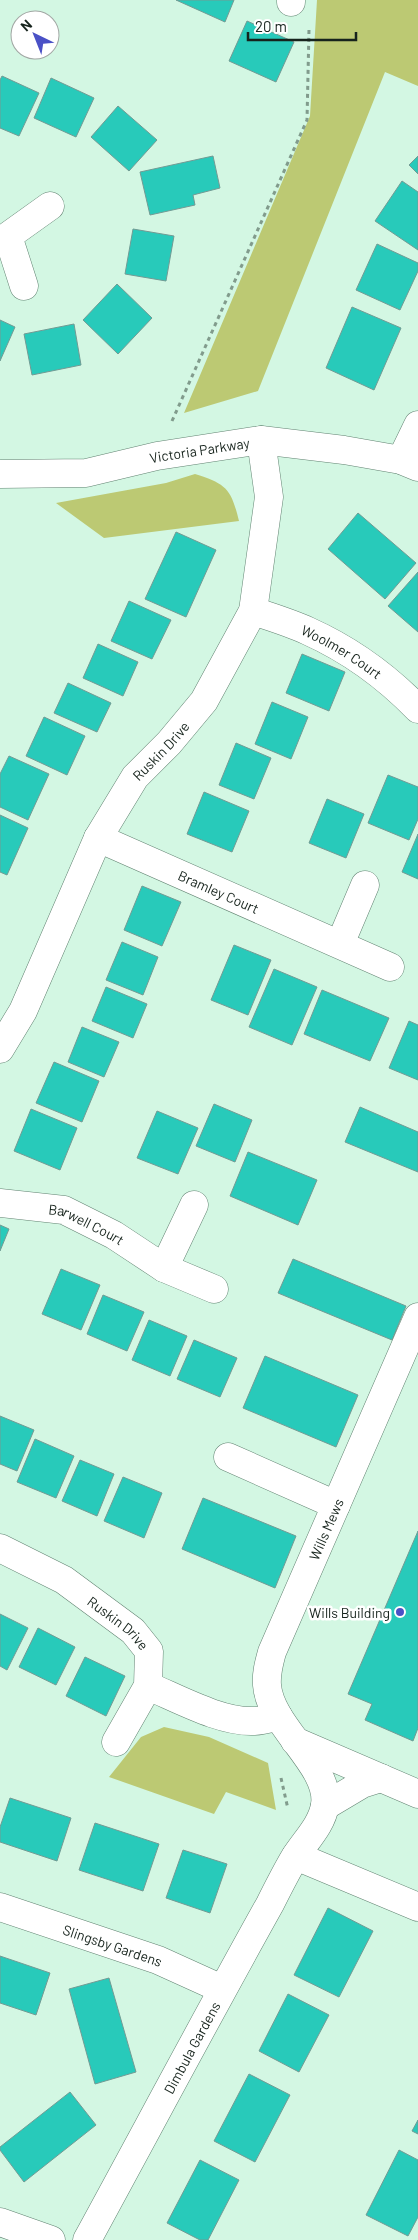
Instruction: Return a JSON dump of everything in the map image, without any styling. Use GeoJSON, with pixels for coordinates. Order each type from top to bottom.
{"type":"FeatureCollection","features":[{"type":"Feature","properties":{"kind":"street"},"geometry":{"type":"LineString","coordinates":[[24,286],[4,233],[50,206]]}},
{"type":"Feature","properties":{"kind":"street"},"geometry":{"type":"LineString","coordinates":[[410,464],[418,425]]}},
{"type":"Feature","properties":{"kind":"street","name":"Victoria Parkway"},"geometry":{"type":"LineString","coordinates":[[0,474],[86,473],[157,456],[261,440],[344,450],[410,464]]}},
{"type":"Feature","properties":{"kind":"street","name":"Ruskin Drive"},"geometry":{"type":"LineString","coordinates":[[0,1049],[23,1011],[98,838],[135,777],[169,743],[204,701],[253,611],[268,497],[261,440]]}},
{"type":"Feature","properties":{"kind":"street","name":"Woolmer Court"},"geometry":{"type":"LineString","coordinates":[[253,611],[308,631],[357,659],[403,694],[418,709]]}},
{"type":"Feature","properties":{"kind":"street","name":"Bramley Court"},"geometry":{"type":"LineString","coordinates":[[98,838],[390,967]]}},
{"type":"Feature","properties":{"kind":"street"},"geometry":{"type":"LineString","coordinates":[[340,944],[365,885]]}},
{"type":"Feature","properties":{"kind":"street","name":"Barwell Court"},"geometry":{"type":"LineString","coordinates":[[0,1203],[64,1210],[114,1235],[164,1268],[214,1289]]}},
{"type":"Feature","properties":{"kind":"street"},"geometry":{"type":"LineString","coordinates":[[164,1268],[194,1205]]}},
{"type":"Feature","properties":{"kind":"street","name":"Wills Mews"},"geometry":{"type":"LineString","coordinates":[[325,1806],[325,1794],[319,1774],[278,1716],[267,1686],[267,1668],[272,1652],[418,1317]]}},
{"type":"Feature","properties":{"kind":"street"},"geometry":{"type":"LineString","coordinates":[[228,1457],[336,1505]]}},
{"type":"Feature","properties":{"kind":"street","name":"Ruskin Drive"},"geometry":{"type":"LineString","coordinates":[[0,1548],[64,1580],[133,1631],[149,1651],[148,1686],[116,1742]]}},
{"type":"Feature","properties":{"kind":"street"},"geometry":{"type":"LineString","coordinates":[[148,1686],[221,1716],[256,1722],[278,1716]]}},
{"type":"Feature","properties":{"kind":"street"},"geometry":{"type":"LineString","coordinates":[[295,1741],[418,1794]]}},
{"type":"Feature","properties":{"kind":"street"},"geometry":{"type":"LineString","coordinates":[[325,1806],[362,1784],[381,1778]]}},
{"type":"Feature","properties":{"kind":"street","name":"Dimbula Gardens"},"geometry":{"type":"LineString","coordinates":[[87,2240],[222,1989],[296,1856],[320,1821],[325,1806]]}},
{"type":"Feature","properties":{"kind":"street"},"geometry":{"type":"LineString","coordinates":[[296,1856],[418,1907]]}},
{"type":"Feature","properties":{"kind":"street","name":"Slingsby Gardens"},"geometry":{"type":"LineString","coordinates":[[0,1907],[158,1960],[222,1989]]}},
{"type":"Feature","properties":{"kind":"street"},"geometry":{"type":"LineString","coordinates":[[0,2222],[51,2240]]}},
{"type":"Feature","properties":{"kind":"path"},"geometry":{"type":"LineString","coordinates":[[157,456],[307,120],[309,12],[291,1]]}},
{"type":"Feature","properties":{"kind":"path"},"geometry":{"type":"LineString","coordinates":[[280,1774],[296,1856]]}},
{"type":"Feature","properties":{"kind":"green space"},"geometry":{"type":"Polygon","coordinates":[[[317,0],[418,0],[418,86],[385,72],[258,391],[184,413],[310,116],[317,0]]]}},
{"type":"Feature","properties":{"kind":"green space"},"geometry":{"type":"Polygon","coordinates":[[[195,474],[214,481],[226,489],[233,501],[239,521],[104,538],[56,503],[166,483],[195,474]]]}},
{"type":"Feature","properties":{"kind":"green space"},"geometry":{"type":"Polygon","coordinates":[[[164,1727],[209,1737],[268,1763],[276,1810],[226,1792],[214,1814],[109,1777],[141,1737],[164,1727]]]}},
{"type":"Feature","properties":{"kind":"building"},"geometry":{"type":"Polygon","coordinates":[[[176,0],[234,0],[225,22],[176,0]]]}},
{"type":"Feature","properties":{"kind":"building"},"geometry":{"type":"Polygon","coordinates":[[[247,21],[294,42],[276,82],[229,61],[247,21]]]}},
{"type":"Feature","properties":{"kind":"building"},"geometry":{"type":"Polygon","coordinates":[[[2,76],[39,93],[19,136],[0,128],[0,80],[2,76]]]}},
{"type":"Feature","properties":{"kind":"building"},"geometry":{"type":"Polygon","coordinates":[[[51,78],[94,98],[76,137],[34,118],[51,78]]]}},
{"type":"Feature","properties":{"kind":"building"},"geometry":{"type":"Polygon","coordinates":[[[118,106],[157,140],[129,171],[91,137],[118,106]]]}},
{"type":"Feature","properties":{"kind":"building"},"geometry":{"type":"Polygon","coordinates":[[[213,156],[220,188],[193,195],[195,205],[150,215],[140,172],[213,156]]]}},
{"type":"Feature","properties":{"kind":"building"},"geometry":{"type":"Polygon","coordinates":[[[418,156],[418,174],[409,165],[418,156]]]}},
{"type":"Feature","properties":{"kind":"building"},"geometry":{"type":"Polygon","coordinates":[[[402,181],[418,192],[418,250],[375,221],[402,181]]]}},
{"type":"Feature","properties":{"kind":"building"},"geometry":{"type":"Polygon","coordinates":[[[133,229],[174,236],[166,281],[125,274],[133,229]]]}},
{"type":"Feature","properties":{"kind":"building"},"geometry":{"type":"Polygon","coordinates":[[[377,244],[418,263],[418,271],[400,310],[356,290],[377,244]]]}},
{"type":"Feature","properties":{"kind":"building"},"geometry":{"type":"Polygon","coordinates":[[[117,284],[152,318],[118,354],[83,320],[117,284]]]}},
{"type":"Feature","properties":{"kind":"building"},"geometry":{"type":"Polygon","coordinates":[[[352,307],[401,328],[374,390],[326,368],[352,307]]]}},
{"type":"Feature","properties":{"kind":"building"},"geometry":{"type":"Polygon","coordinates":[[[0,320],[15,327],[0,361],[0,320]]]}},
{"type":"Feature","properties":{"kind":"building"},"geometry":{"type":"Polygon","coordinates":[[[74,324],[81,365],[32,375],[24,334],[74,324]]]}},
{"type":"Feature","properties":{"kind":"building"},"geometry":{"type":"Polygon","coordinates":[[[358,513],[416,563],[385,599],[328,549],[358,513]]]}},
{"type":"Feature","properties":{"kind":"building"},"geometry":{"type":"Polygon","coordinates":[[[176,532],[216,550],[186,617],[145,599],[176,532]]]}},
{"type":"Feature","properties":{"kind":"building"},"geometry":{"type":"Polygon","coordinates":[[[418,572],[418,632],[388,606],[418,572]]]}},
{"type":"Feature","properties":{"kind":"building"},"geometry":{"type":"Polygon","coordinates":[[[129,601],[171,620],[152,659],[111,641],[129,601]]]}},
{"type":"Feature","properties":{"kind":"building"},"geometry":{"type":"Polygon","coordinates":[[[98,644],[138,662],[123,696],[83,678],[98,644]]]}},
{"type":"Feature","properties":{"kind":"building"},"geometry":{"type":"Polygon","coordinates":[[[302,654],[345,672],[329,711],[286,693],[302,654]]]}},
{"type":"Feature","properties":{"kind":"building"},"geometry":{"type":"Polygon","coordinates":[[[68,683],[111,703],[97,732],[54,713],[68,683]]]}},
{"type":"Feature","properties":{"kind":"building"},"geometry":{"type":"Polygon","coordinates":[[[272,702],[308,717],[291,759],[255,744],[272,702]]]}},
{"type":"Feature","properties":{"kind":"building"},"geometry":{"type":"Polygon","coordinates":[[[44,717],[85,736],[67,775],[26,756],[44,717]]]}},
{"type":"Feature","properties":{"kind":"building"},"geometry":{"type":"Polygon","coordinates":[[[236,743],[271,758],[254,799],[219,785],[236,743]]]}},
{"type":"Feature","properties":{"kind":"building"},"geometry":{"type":"Polygon","coordinates":[[[9,756],[49,774],[28,820],[0,807],[0,774],[9,756]]]}},
{"type":"Feature","properties":{"kind":"building"},"geometry":{"type":"Polygon","coordinates":[[[388,775],[418,787],[418,819],[409,840],[368,823],[388,775]]]}},
{"type":"Feature","properties":{"kind":"building"},"geometry":{"type":"Polygon","coordinates":[[[204,792],[249,811],[232,852],[187,834],[204,792]]]}},
{"type":"Feature","properties":{"kind":"building"},"geometry":{"type":"Polygon","coordinates":[[[327,799],[364,814],[346,858],[309,843],[327,799]]]}},
{"type":"Feature","properties":{"kind":"building"},"geometry":{"type":"Polygon","coordinates":[[[0,815],[28,828],[7,875],[0,872],[0,815]]]}},
{"type":"Feature","properties":{"kind":"building"},"geometry":{"type":"Polygon","coordinates":[[[418,834],[418,879],[402,872],[418,834]]]}},
{"type":"Feature","properties":{"kind":"building"},"geometry":{"type":"Polygon","coordinates":[[[142,886],[181,902],[162,946],[124,930],[142,886]]]}},
{"type":"Feature","properties":{"kind":"building"},"geometry":{"type":"Polygon","coordinates":[[[122,942],[158,957],[143,995],[106,980],[122,942]]]}},
{"type":"Feature","properties":{"kind":"building"},"geometry":{"type":"Polygon","coordinates":[[[234,945],[271,960],[248,1015],[211,1000],[234,945]]]}},
{"type":"Feature","properties":{"kind":"building"},"geometry":{"type":"Polygon","coordinates":[[[274,969],[317,987],[292,1045],[249,1027],[274,969]]]}},
{"type":"Feature","properties":{"kind":"building"},"geometry":{"type":"Polygon","coordinates":[[[106,987],[147,1004],[133,1038],[92,1021],[106,987]]]}},
{"type":"Feature","properties":{"kind":"building"},"geometry":{"type":"Polygon","coordinates":[[[322,990],[389,1018],[370,1061],[304,1034],[322,990]]]}},
{"type":"Feature","properties":{"kind":"building"},"geometry":{"type":"Polygon","coordinates":[[[409,1021],[418,1025],[418,1080],[389,1068],[409,1021]]]}},
{"type":"Feature","properties":{"kind":"building"},"geometry":{"type":"Polygon","coordinates":[[[82,1027],[119,1042],[104,1077],[68,1062],[82,1027]]]}},
{"type":"Feature","properties":{"kind":"building"},"geometry":{"type":"Polygon","coordinates":[[[54,1062],[99,1081],[82,1122],[36,1103],[54,1062]]]}},
{"type":"Feature","properties":{"kind":"building"},"geometry":{"type":"Polygon","coordinates":[[[214,1104],[252,1120],[235,1162],[196,1146],[214,1104]]]}},
{"type":"Feature","properties":{"kind":"building"},"geometry":{"type":"Polygon","coordinates":[[[360,1107],[418,1132],[418,1172],[345,1142],[360,1107]]]}},
{"type":"Feature","properties":{"kind":"building"},"geometry":{"type":"Polygon","coordinates":[[[31,1109],[77,1128],[60,1170],[14,1151],[31,1109]]]}},
{"type":"Feature","properties":{"kind":"building"},"geometry":{"type":"Polygon","coordinates":[[[157,1111],[198,1128],[178,1174],[137,1158],[157,1111]]]}},
{"type":"Feature","properties":{"kind":"building"},"geometry":{"type":"Polygon","coordinates":[[[248,1152],[317,1180],[298,1225],[230,1196],[248,1152]]]}},
{"type":"Feature","properties":{"kind":"building"},"geometry":{"type":"Polygon","coordinates":[[[0,1225],[9,1229],[0,1251],[0,1225]]]}},
{"type":"Feature","properties":{"kind":"building"},"geometry":{"type":"Polygon","coordinates":[[[293,1259],[406,1306],[392,1340],[278,1293],[293,1259]]]}},
{"type":"Feature","properties":{"kind":"building"},"geometry":{"type":"Polygon","coordinates":[[[61,1269],[100,1285],[81,1330],[42,1314],[61,1269]]]}},
{"type":"Feature","properties":{"kind":"building"},"geometry":{"type":"Polygon","coordinates":[[[103,1295],[144,1312],[127,1351],[87,1334],[103,1295]]]}},
{"type":"Feature","properties":{"kind":"building"},"geometry":{"type":"Polygon","coordinates":[[[149,1320],[187,1336],[170,1376],[132,1360],[149,1320]]]}},
{"type":"Feature","properties":{"kind":"building"},"geometry":{"type":"Polygon","coordinates":[[[194,1340],[237,1358],[220,1397],[177,1379],[194,1340]]]}},
{"type":"Feature","properties":{"kind":"building"},"geometry":{"type":"Polygon","coordinates":[[[265,1356],[358,1395],[336,1447],[243,1408],[265,1356]]]}},
{"type":"Feature","properties":{"kind":"building"},"geometry":{"type":"Polygon","coordinates":[[[0,1416],[34,1430],[17,1471],[0,1464],[0,1416]]]}},
{"type":"Feature","properties":{"kind":"building"},"geometry":{"type":"Polygon","coordinates":[[[35,1439],[74,1456],[56,1498],[17,1482],[35,1439]]]}},
{"type":"Feature","properties":{"kind":"building"},"geometry":{"type":"Polygon","coordinates":[[[80,1460],[114,1474],[97,1516],[62,1501],[80,1460]]]}},
{"type":"Feature","properties":{"kind":"building"},"geometry":{"type":"Polygon","coordinates":[[[123,1477],[162,1493],[144,1538],[104,1521],[123,1477]]]}},
{"type":"Feature","properties":{"kind":"building"},"geometry":{"type":"Polygon","coordinates":[[[203,1498],[296,1536],[275,1588],[182,1549],[203,1498]]]}},
{"type":"Feature","properties":{"kind":"building","name":"Wills Building"},"geometry":{"type":"Polygon","coordinates":[[[418,1531],[418,1728],[413,1741],[365,1720],[372,1704],[348,1694],[418,1531]]]}},
{"type":"Feature","properties":{"kind":"building"},"geometry":{"type":"Polygon","coordinates":[[[0,1614],[28,1628],[7,1670],[0,1666],[0,1614]]]}},
{"type":"Feature","properties":{"kind":"building"},"geometry":{"type":"Polygon","coordinates":[[[38,1628],[75,1647],[56,1685],[19,1667],[38,1628]]]}},
{"type":"Feature","properties":{"kind":"building"},"geometry":{"type":"Polygon","coordinates":[[[85,1657],[125,1676],[106,1716],[66,1696],[85,1657]]]}},
{"type":"Feature","properties":{"kind":"building"},"geometry":{"type":"Polygon","coordinates":[[[10,1798],[71,1818],[57,1861],[0,1842],[0,1827],[10,1798]]]}},
{"type":"Feature","properties":{"kind":"building"},"geometry":{"type":"Polygon","coordinates":[[[95,1823],[159,1844],[143,1891],[79,1870],[95,1823]]]}},
{"type":"Feature","properties":{"kind":"building"},"geometry":{"type":"Polygon","coordinates":[[[183,1850],[227,1864],[210,1913],[166,1898],[183,1850]]]}},
{"type":"Feature","properties":{"kind":"building"},"geometry":{"type":"Polygon","coordinates":[[[328,1908],[373,1931],[339,1997],[294,1975],[328,1908]]]}},
{"type":"Feature","properties":{"kind":"building"},"geometry":{"type":"Polygon","coordinates":[[[0,1956],[50,1973],[36,2015],[0,2003],[0,1956]]]}},
{"type":"Feature","properties":{"kind":"building"},"geometry":{"type":"Polygon","coordinates":[[[109,1978],[136,2072],[95,2084],[69,1989],[109,1978]]]}},
{"type":"Feature","properties":{"kind":"building"},"geometry":{"type":"Polygon","coordinates":[[[288,1994],[329,2015],[299,2072],[259,2051],[288,1994]]]}},
{"type":"Feature","properties":{"kind":"building"},"geometry":{"type":"Polygon","coordinates":[[[249,2074],[290,2095],[255,2162],[214,2141],[249,2074]]]}},
{"type":"Feature","properties":{"kind":"building"},"geometry":{"type":"Polygon","coordinates":[[[70,2092],[96,2125],[24,2182],[0,2150],[0,2147],[70,2092]]]}},
{"type":"Feature","properties":{"kind":"building"},"geometry":{"type":"Polygon","coordinates":[[[418,2120],[418,2134],[412,2131],[418,2120]]]}},
{"type":"Feature","properties":{"kind":"building"},"geometry":{"type":"Polygon","coordinates":[[[399,2150],[418,2160],[418,2217],[408,2236],[366,2215],[399,2150]]]}},
{"type":"Feature","properties":{"kind":"building"},"geometry":{"type":"Polygon","coordinates":[[[200,2160],[239,2180],[208,2240],[200,2240],[167,2223],[200,2160]]]}},
{"type":"Feature","properties":{"kind":"place","name":"Wills Building"},"geometry":{"type":"Point","coordinates":[400,1612]}}]}
